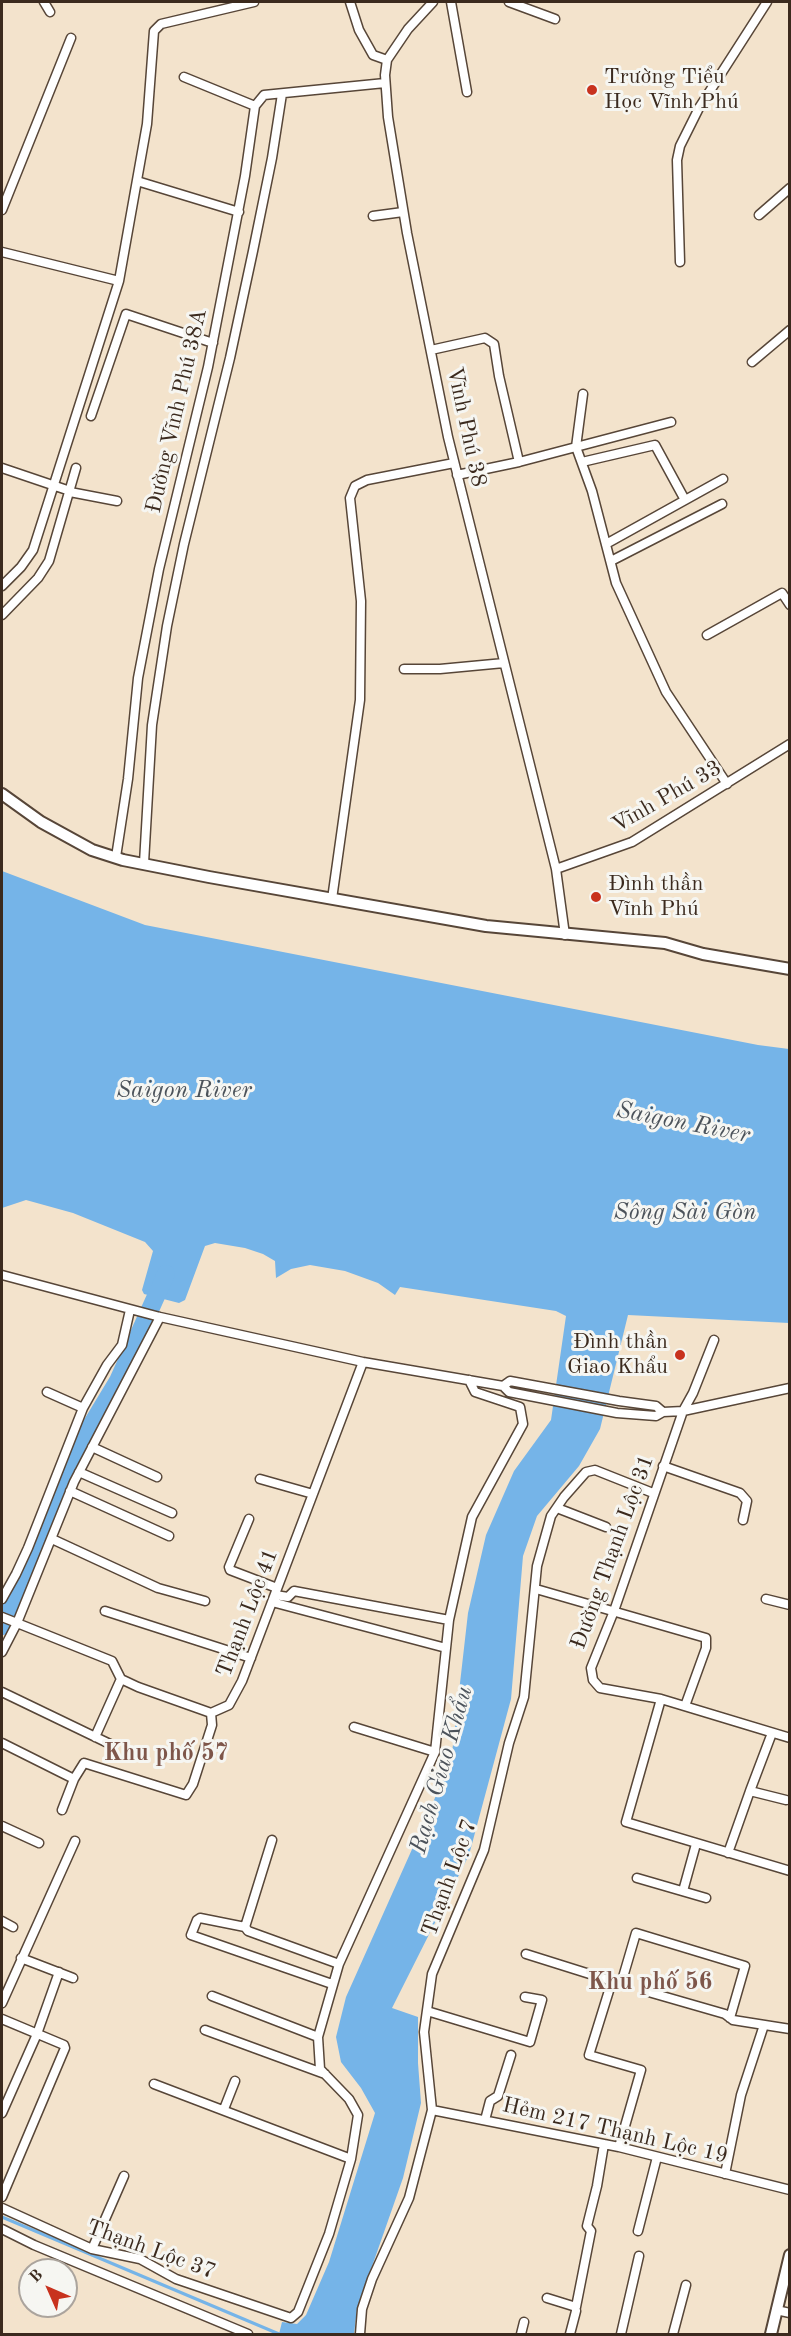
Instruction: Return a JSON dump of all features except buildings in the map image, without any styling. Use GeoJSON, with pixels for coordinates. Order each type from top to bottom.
{"type":"FeatureCollection","features":[{"type":"Feature","properties":{"kind":"street"},"geometry":{"type":"LineString","coordinates":[[44,2],[50,12]]}},
{"type":"Feature","properties":{"kind":"street"},"geometry":{"type":"LineString","coordinates":[[2,586],[21,567],[33,550],[119,281],[147,124],[152,40],[156,26],[254,2]]}},
{"type":"Feature","properties":{"kind":"street"},"geometry":{"type":"LineString","coordinates":[[350,2],[359,30],[373,55],[387,60]]}},
{"type":"Feature","properties":{"kind":"street","name":"Vĩnh Phú 38"},"geometry":{"type":"LineString","coordinates":[[433,2],[408,29],[387,60],[385,83],[388,117],[403,212],[454,463],[556,869],[565,935]]}},
{"type":"Feature","properties":{"kind":"street"},"geometry":{"type":"LineString","coordinates":[[451,2],[467,92]]}},
{"type":"Feature","properties":{"kind":"street"},"geometry":{"type":"LineString","coordinates":[[508,2],[555,19]]}},
{"type":"Feature","properties":{"kind":"street"},"geometry":{"type":"LineString","coordinates":[[680,262],[677,160],[680,146],[699,108],[767,2]]}},
{"type":"Feature","properties":{"kind":"street"},"geometry":{"type":"LineString","coordinates":[[2,210],[71,38]]}},
{"type":"Feature","properties":{"kind":"street"},"geometry":{"type":"LineString","coordinates":[[184,77],[255,106],[264,95],[385,83]]}},
{"type":"Feature","properties":{"kind":"street"},"geometry":{"type":"LineString","coordinates":[[144,863],[152,725],[167,626],[184,543],[230,358],[272,158],[282,94]]}},
{"type":"Feature","properties":{"kind":"street","name":"Đường Vĩnh Phú 38A"},"geometry":{"type":"LineString","coordinates":[[116,857],[128,779],[138,678],[159,569],[213,343],[255,106]]}},
{"type":"Feature","properties":{"kind":"street"},"geometry":{"type":"LineString","coordinates":[[136,181],[238,212]]}},
{"type":"Feature","properties":{"kind":"street"},"geometry":{"type":"LineString","coordinates":[[759,215],[789,188]]}},
{"type":"Feature","properties":{"kind":"street"},"geometry":{"type":"LineString","coordinates":[[373,216],[403,212]]}},
{"type":"Feature","properties":{"kind":"street"},"geometry":{"type":"LineString","coordinates":[[2,252],[119,281]]}},
{"type":"Feature","properties":{"kind":"street"},"geometry":{"type":"LineString","coordinates":[[91,416],[126,314],[213,343]]}},
{"type":"Feature","properties":{"kind":"street"},"geometry":{"type":"LineString","coordinates":[[752,362],[789,330]]}},
{"type":"Feature","properties":{"kind":"street"},"geometry":{"type":"LineString","coordinates":[[431,350],[485,338],[494,344],[519,462]]}},
{"type":"Feature","properties":{"kind":"street"},"geometry":{"type":"LineString","coordinates":[[583,394],[576,447],[592,491],[616,583],[666,692],[727,783]]}},
{"type":"Feature","properties":{"kind":"street"},"geometry":{"type":"LineString","coordinates":[[457,475],[519,462],[671,422]]}},
{"type":"Feature","properties":{"kind":"street"},"geometry":{"type":"LineString","coordinates":[[582,462],[655,445],[686,500]]}},
{"type":"Feature","properties":{"kind":"street"},"geometry":{"type":"LineString","coordinates":[[332,899],[360,700],[361,601],[350,498],[355,486],[367,480],[454,463]]}},
{"type":"Feature","properties":{"kind":"street"},"geometry":{"type":"LineString","coordinates":[[2,468],[69,491],[117,501]]}},
{"type":"Feature","properties":{"kind":"street"},"geometry":{"type":"LineString","coordinates":[[2,615],[38,578],[49,561],[76,468]]}},
{"type":"Feature","properties":{"kind":"street"},"geometry":{"type":"LineString","coordinates":[[606,544],[723,479]]}},
{"type":"Feature","properties":{"kind":"street"},"geometry":{"type":"LineString","coordinates":[[611,561],[722,504]]}},
{"type":"Feature","properties":{"kind":"street"},"geometry":{"type":"LineString","coordinates":[[707,635],[782,593],[789,605]]}},
{"type":"Feature","properties":{"kind":"street"},"geometry":{"type":"LineString","coordinates":[[404,669],[440,669],[504,663]]}},
{"type":"Feature","properties":{"kind":"street","name":"Vĩnh Phú 33"},"geometry":{"type":"LineString","coordinates":[[556,869],[632,842],[789,744]]}},
{"type":"Feature","properties":{"kind":"street"},"geometry":{"type":"LineString","coordinates":[[2,794],[41,822],[92,849],[116,857],[486,926],[665,943],[703,954],[789,969]]}},
{"type":"Feature","properties":{"kind":"street"},"geometry":{"type":"LineString","coordinates":[[2,1275],[159,1317],[363,1362],[504,1386],[509,1392],[617,1413],[656,1416],[663,1412],[683,1411],[789,1388]]}},
{"type":"Feature","properties":{"kind":"street"},"geometry":{"type":"LineString","coordinates":[[2,1599],[28,1548],[83,1408],[107,1365],[122,1345],[133,1310]]}},
{"type":"Feature","properties":{"kind":"street"},"geometry":{"type":"LineString","coordinates":[[2,1652],[52,1539],[70,1491],[159,1317]]}},
{"type":"Feature","properties":{"kind":"street","name":"Đường Thạnh Lộc 31"},"geometry":{"type":"LineString","coordinates":[[714,1340],[683,1411],[653,1493],[614,1611],[591,1668],[593,1680],[600,1688],[661,1699],[789,1738]]}},
{"type":"Feature","properties":{"kind":"street","name":"Thạnh Lộc 41"},"geometry":{"type":"LineString","coordinates":[[211,1713],[229,1705],[242,1681],[363,1362]]}},
{"type":"Feature","properties":{"kind":"street"},"geometry":{"type":"LineString","coordinates":[[154,2084],[351,2159],[358,2115],[349,2099],[320,2069],[318,2037],[339,1964],[435,1752],[449,1620],[472,1517],[523,1424],[520,1407],[475,1392],[469,1380]]}},
{"type":"Feature","properties":{"kind":"street"},"geometry":{"type":"LineString","coordinates":[[504,1386],[510,1381],[656,1406],[663,1412]]}},
{"type":"Feature","properties":{"kind":"street"},"geometry":{"type":"LineString","coordinates":[[47,1392],[83,1408]]}},
{"type":"Feature","properties":{"kind":"street"},"geometry":{"type":"LineString","coordinates":[[92,1447],[157,1477]]}},
{"type":"Feature","properties":{"kind":"street"},"geometry":{"type":"LineString","coordinates":[[663,1466],[745,1497],[747,1501],[743,1520]]}},
{"type":"Feature","properties":{"kind":"street","name":"Thạnh Lộc 7"},"geometry":{"type":"LineString","coordinates":[[360,2334],[362,2309],[372,2279],[409,2198],[432,2110],[424,2032],[432,1974],[484,1850],[510,1743],[524,1697],[537,1566],[551,1516],[586,1472],[595,1470],[653,1493]]}},
{"type":"Feature","properties":{"kind":"street"},"geometry":{"type":"LineString","coordinates":[[79,1472],[172,1513]]}},
{"type":"Feature","properties":{"kind":"street"},"geometry":{"type":"LineString","coordinates":[[260,1479],[313,1494]]}},
{"type":"Feature","properties":{"kind":"street"},"geometry":{"type":"LineString","coordinates":[[70,1491],[169,1536]]}},
{"type":"Feature","properties":{"kind":"street"},"geometry":{"type":"LineString","coordinates":[[557,1508],[606,1527]]}},
{"type":"Feature","properties":{"kind":"street"},"geometry":{"type":"LineString","coordinates":[[249,1519],[229,1567],[230,1570],[275,1595],[446,1648]]}},
{"type":"Feature","properties":{"kind":"street"},"geometry":{"type":"LineString","coordinates":[[52,1539],[158,1588],[205,1601]]}},
{"type":"Feature","properties":{"kind":"street"},"geometry":{"type":"LineString","coordinates":[[536,1589],[706,1638],[708,1642],[685,1706]]}},
{"type":"Feature","properties":{"kind":"street"},"geometry":{"type":"LineString","coordinates":[[275,1595],[288,1597],[294,1591],[449,1620]]}},
{"type":"Feature","properties":{"kind":"street"},"geometry":{"type":"LineString","coordinates":[[765,1599],[789,1605]]}},
{"type":"Feature","properties":{"kind":"street"},"geometry":{"type":"LineString","coordinates":[[105,1611],[251,1658]]}},
{"type":"Feature","properties":{"kind":"street"},"geometry":{"type":"LineString","coordinates":[[2,1617],[112,1661],[121,1678],[138,1687],[211,1713],[212,1725],[193,1784],[186,1795],[170,1792],[88,1763],[82,1764],[62,1810]]}},
{"type":"Feature","properties":{"kind":"street"},"geometry":{"type":"LineString","coordinates":[[95,1737],[121,1678]]}},
{"type":"Feature","properties":{"kind":"street"},"geometry":{"type":"LineString","coordinates":[[2,1692],[110,1744]]}},
{"type":"Feature","properties":{"kind":"street"},"geometry":{"type":"LineString","coordinates":[[661,1699],[626,1822],[789,1871]]}},
{"type":"Feature","properties":{"kind":"street"},"geometry":{"type":"LineString","coordinates":[[354,1727],[435,1752]]}},
{"type":"Feature","properties":{"kind":"street"},"geometry":{"type":"LineString","coordinates":[[728,1853],[772,1733]]}},
{"type":"Feature","properties":{"kind":"street"},"geometry":{"type":"LineString","coordinates":[[2,1743],[74,1779]]}},
{"type":"Feature","properties":{"kind":"street"},"geometry":{"type":"LineString","coordinates":[[750,1791],[786,1800]]}},
{"type":"Feature","properties":{"kind":"street"},"geometry":{"type":"LineString","coordinates":[[2,1826],[39,1843]]}},
{"type":"Feature","properties":{"kind":"street"},"geometry":{"type":"LineString","coordinates":[[245,1927],[272,1840]]}},
{"type":"Feature","properties":{"kind":"street"},"geometry":{"type":"LineString","coordinates":[[2,2003],[75,1841]]}},
{"type":"Feature","properties":{"kind":"street"},"geometry":{"type":"LineString","coordinates":[[683,1891],[696,1844]]}},
{"type":"Feature","properties":{"kind":"street"},"geometry":{"type":"LineString","coordinates":[[637,1878],[706,1898]]}},
{"type":"Feature","properties":{"kind":"street"},"geometry":{"type":"LineString","coordinates":[[332,1984],[191,1935],[200,1918],[245,1927],[248,1931],[339,1964]]}},
{"type":"Feature","properties":{"kind":"street"},"geometry":{"type":"LineString","coordinates":[[2,1921],[13,1927]]}},
{"type":"Feature","properties":{"kind":"street"},"geometry":{"type":"LineString","coordinates":[[526,1954],[621,1984],[636,1933],[745,1966],[730,2018]]}},
{"type":"Feature","properties":{"kind":"street"},"geometry":{"type":"LineString","coordinates":[[21,1958],[73,1978]]}},
{"type":"Feature","properties":{"kind":"street"},"geometry":{"type":"LineString","coordinates":[[2,2113],[37,2034],[59,1972]]}},
{"type":"Feature","properties":{"kind":"street"},"geometry":{"type":"LineString","coordinates":[[612,1981],[589,2055],[640,2070],[619,2147]]}},
{"type":"Feature","properties":{"kind":"street"},"geometry":{"type":"LineString","coordinates":[[645,1991],[725,2014],[730,2018],[789,2029]]}},
{"type":"Feature","properties":{"kind":"street"},"geometry":{"type":"LineString","coordinates":[[212,1996],[318,2037]]}},
{"type":"Feature","properties":{"kind":"street"},"geometry":{"type":"LineString","coordinates":[[427,2011],[530,2042],[542,2000],[525,1996]]}},
{"type":"Feature","properties":{"kind":"street"},"geometry":{"type":"LineString","coordinates":[[2,2019],[64,2044],[64,2053],[2,2197]]}},
{"type":"Feature","properties":{"kind":"street"},"geometry":{"type":"LineString","coordinates":[[725,2174],[741,2095],[764,2025]]}},
{"type":"Feature","properties":{"kind":"street"},"geometry":{"type":"LineString","coordinates":[[205,2030],[325,2074]]}},
{"type":"Feature","properties":{"kind":"street"},"geometry":{"type":"LineString","coordinates":[[486,2118],[490,2101],[498,2096],[511,2055]]}},
{"type":"Feature","properties":{"kind":"street"},"geometry":{"type":"LineString","coordinates":[[224,2109],[235,2081]]}},
{"type":"Feature","properties":{"kind":"street","name":"Hẻm 217 Thạnh Lộc 19"},"geometry":{"type":"LineString","coordinates":[[432,2110],[486,2118],[619,2147],[789,2190]]}},
{"type":"Feature","properties":{"kind":"street"},"geometry":{"type":"LineString","coordinates":[[547,2298],[576,2307],[591,2231],[587,2226],[604,2144]]}},
{"type":"Feature","properties":{"kind":"street"},"geometry":{"type":"LineString","coordinates":[[638,2231],[657,2157]]}},
{"type":"Feature","properties":{"kind":"street","name":"Thạnh Lộc 37"},"geometry":{"type":"LineString","coordinates":[[2,2208],[92,2249],[140,2259],[176,2279],[291,2318],[298,2312],[329,2234],[351,2159]]}},
{"type":"Feature","properties":{"kind":"street"},"geometry":{"type":"LineString","coordinates":[[92,2249],[124,2176]]}},
{"type":"Feature","properties":{"kind":"street"},"geometry":{"type":"LineString","coordinates":[[2,2229],[34,2245],[248,2334]]}},
{"type":"Feature","properties":{"kind":"street"},"geometry":{"type":"LineString","coordinates":[[771,2334],[789,2255]]}},
{"type":"Feature","properties":{"kind":"street"},"geometry":{"type":"LineString","coordinates":[[621,2334],[639,2256]]}},
{"type":"Feature","properties":{"kind":"street"},"geometry":{"type":"LineString","coordinates":[[673,2334],[686,2285]]}},
{"type":"Feature","properties":{"kind":"street"},"geometry":{"type":"LineString","coordinates":[[776,2310],[789,2313]]}},
{"type":"Feature","properties":{"kind":"street"},"geometry":{"type":"LineString","coordinates":[[570,2334],[576,2311]]}},
{"type":"Feature","properties":{"kind":"street"},"geometry":{"type":"LineString","coordinates":[[520,2334],[524,2322]]}},
{"type":"Feature","properties":{"kind":"water","name":"Saigon River"},"geometry":{"type":"Polygon","coordinates":[[[2,871],[145,925],[758,1045],[789,1049],[789,1323],[628,1315],[600,1429],[579,1466],[537,1516],[523,1556],[511,1699],[469,1855],[392,2008],[418,2017],[421,2103],[403,2178],[357,2309],[354,2334],[279,2334],[282,2322],[297,2324],[306,2315],[329,2262],[375,2113],[361,2088],[341,2062],[336,2037],[346,1997],[451,1762],[468,1613],[486,1535],[514,1471],[551,1420],[566,1316],[556,1311],[400,1287],[395,1295],[378,1283],[345,1271],[310,1265],[291,1269],[276,1278],[275,1261],[263,1254],[245,1248],[215,1243],[205,1246],[185,1300],[179,1303],[144,1294],[142,1290],[153,1251],[145,1242],[73,1213],[26,1200],[2,1208],[2,871]]]}},
{"type":"Feature","properties":{"kind":"waterway"},"geometry":{"type":"LineString","coordinates":[[2,1626],[89,1429],[118,1381],[166,1274]]}},
{"type":"Feature","properties":{"kind":"waterway"},"geometry":{"type":"LineString","coordinates":[[2,2217],[279,2334]]}},
{"type":"Feature","properties":{"kind":"place","name":"Trường Tiểu Học Vĩnh Phú"},"geometry":{"type":"Point","coordinates":[592,90]}},
{"type":"Feature","properties":{"kind":"place","name":"Đình thần Vĩnh Phú"},"geometry":{"type":"Point","coordinates":[596,897]}},
{"type":"Feature","properties":{"kind":"place","name":"Đình thần Giao Khẩu"},"geometry":{"type":"Point","coordinates":[680,1355]}},
{"type":"Feature","properties":{"kind":"district","name":"Khu phố 57"},"geometry":{"type":"Point","coordinates":[166,1754]}},
{"type":"Feature","properties":{"kind":"district","name":"Khu phố 56"},"geometry":{"type":"Point","coordinates":[650,1983]}},
{"type":"Feature","properties":{"kind":"water label","name":"Sông Sài Gòn"},"geometry":{"type":"Point","coordinates":[685,1213]}},
{"type":"Feature","properties":{"kind":"water label","name":"Rạch Giao Khẩu"},"geometry":{"type":"Point","coordinates":[442,1770]}}]}
